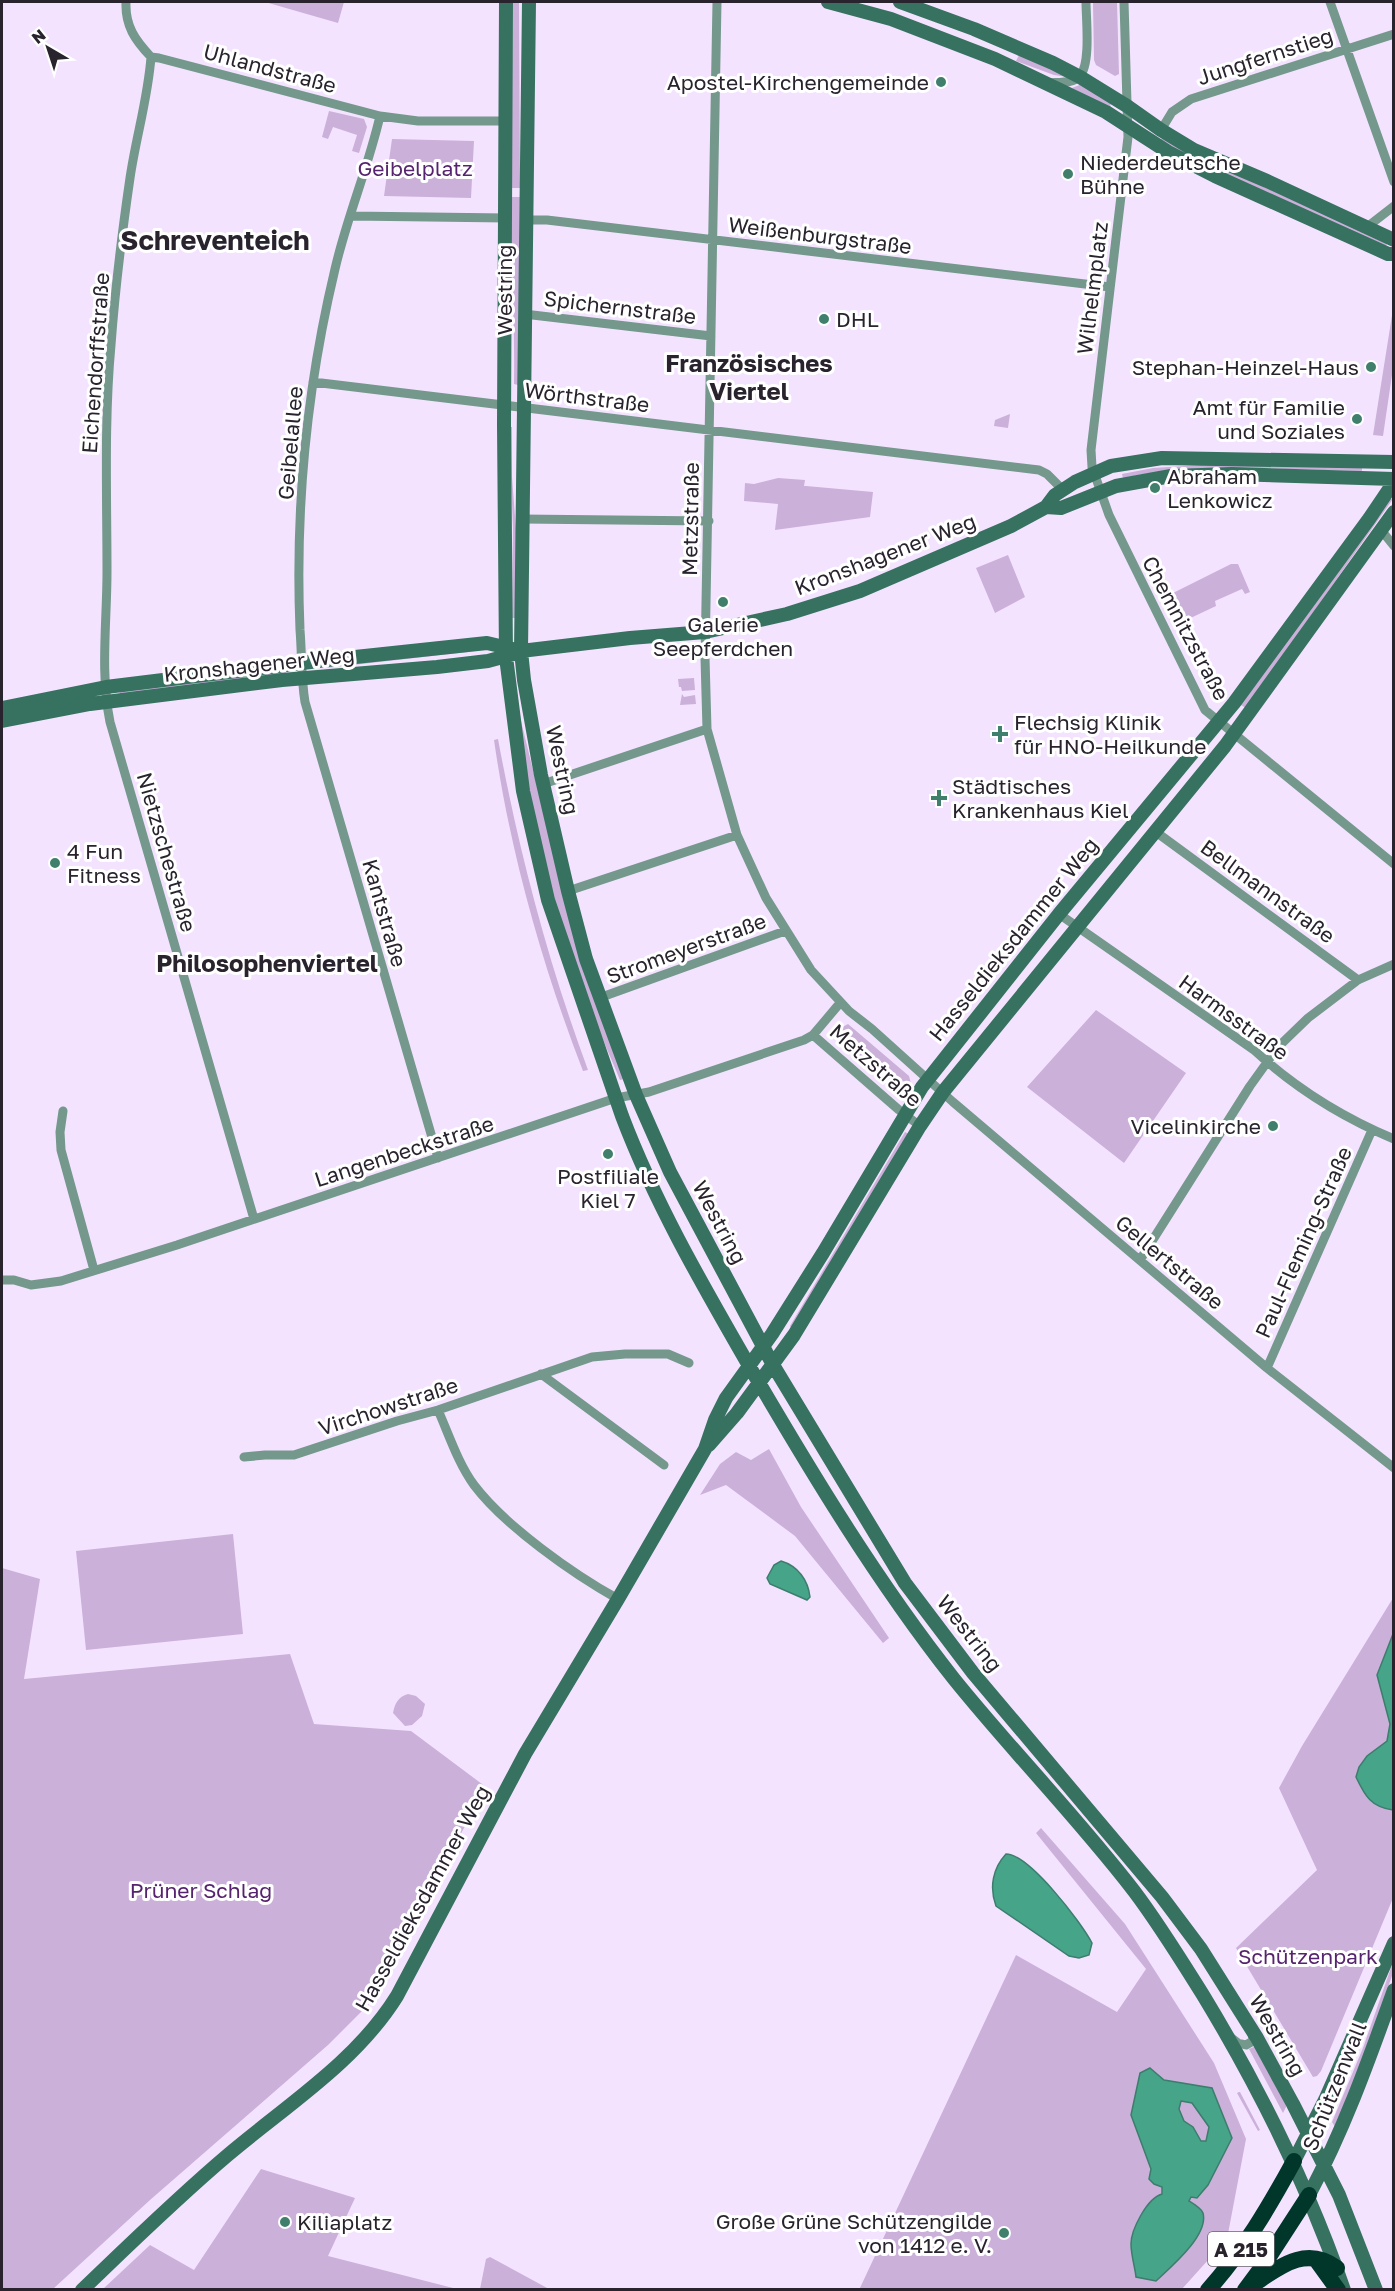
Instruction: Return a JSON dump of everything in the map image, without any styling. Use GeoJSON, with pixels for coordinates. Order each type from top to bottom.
{"type":"FeatureCollection","features":[{"type":"Feature","properties":{"kind":"highway","name":"A 215"},"geometry":{"type":"LineString","coordinates":[[1208,2289],[1246,2243],[1270,2206],[1294,2161]]}},
{"type":"Feature","properties":{"kind":"highway"},"geometry":{"type":"LineString","coordinates":[[1245,2289],[1265,2263],[1308,2195]]}},
{"type":"Feature","properties":{"kind":"highway"},"geometry":{"type":"LineString","coordinates":[[1245,2289],[1288,2261],[1314,2259],[1328,2262],[1337,2268]]}},
{"type":"Feature","properties":{"kind":"highway"},"geometry":{"type":"LineString","coordinates":[[1314,2259],[1338,2289]]}},
{"type":"Feature","properties":{"kind":"main road","name":"Westring"},"geometry":{"type":"LineString","coordinates":[[506,2],[504,405],[506,652],[523,791],[548,900],[633,1146],[663,1208],[759,1384],[858,1546],[918,1632],[992,1726],[1084,1830],[1132,1889],[1179,1957],[1227,2035],[1294,2161],[1344,2289]]}},
{"type":"Feature","properties":{"kind":"main road","name":"Westring"},"geometry":{"type":"LineString","coordinates":[[529,2],[521,651],[543,784],[568,891],[599,998],[636,1095],[670,1172],[773,1365],[889,1559],[973,1673],[1156,1889],[1201,1949],[1251,2029],[1324,2165],[1363,2253],[1376,2289]]}},
{"type":"Feature","properties":{"kind":"main road"},"geometry":{"type":"LineString","coordinates":[[828,2],[925,31],[1048,84],[1106,112],[1167,152],[1215,176],[1389,254],[1394,254]]}},
{"type":"Feature","properties":{"kind":"main road"},"geometry":{"type":"LineString","coordinates":[[900,2],[974,29],[1080,77],[1127,106],[1164,125],[1194,150],[1394,240]]}},
{"type":"Feature","properties":{"kind":"main road","name":"Kronshagener Weg"},"geometry":{"type":"LineString","coordinates":[[2,722],[107,702],[302,678],[436,667],[506,652],[630,638],[705,633],[787,614],[860,591],[991,535],[1046,507],[1055,495],[1094,473],[1123,463],[1162,458],[1394,462]]}},
{"type":"Feature","properties":{"kind":"main road","name":"Kronshagener Weg"},"geometry":{"type":"LineString","coordinates":[[1046,507],[1061,507],[1100,492],[1142,480],[1186,475],[1233,474],[1394,480]]}},
{"type":"Feature","properties":{"kind":"main road","name":"Hasseldieksdammer Weg"},"geometry":{"type":"LineString","coordinates":[[82,2289],[190,2187],[357,2047],[384,2017],[525,1754],[705,1449],[721,1406],[824,1253],[928,1079],[1059,914],[1218,721],[1344,554],[1394,480]]}},
{"type":"Feature","properties":{"kind":"main road","name":"Hasseldieksdammer Weg"},"geometry":{"type":"LineString","coordinates":[[705,1449],[724,1430],[759,1384],[806,1316],[920,1126],[943,1092],[1234,734],[1394,512]]}},
{"type":"Feature","properties":{"kind":"main road","name":"Kronshagener Weg"},"geometry":{"type":"LineString","coordinates":[[2,708],[106,687],[302,663],[487,643],[506,652]]}},
{"type":"Feature","properties":{"kind":"main road","name":"Schützenwall"},"geometry":{"type":"LineString","coordinates":[[1294,2161],[1359,2024],[1394,1943]]}},
{"type":"Feature","properties":{"kind":"main road","name":"Schützenwall"},"geometry":{"type":"LineString","coordinates":[[1308,2195],[1355,2099],[1394,1990]]}},
{"type":"Feature","properties":{"kind":"street"},"geometry":{"type":"LineString","coordinates":[[126,2],[126,18],[130,32],[151,57]]}},
{"type":"Feature","properties":{"kind":"street","name":"Metzstraße"},"geometry":{"type":"LineString","coordinates":[[717,2],[709,521],[705,633],[707,729],[736,835],[766,898],[785,931],[812,970],[840,1003],[928,1079]]}},
{"type":"Feature","properties":{"kind":"street"},"geometry":{"type":"LineString","coordinates":[[1048,84],[1080,77],[1086,60],[1086,2]]}},
{"type":"Feature","properties":{"kind":"street","name":"Wilhelmplatz"},"geometry":{"type":"LineString","coordinates":[[1094,473],[1091,450],[1128,126],[1124,2]]}},
{"type":"Feature","properties":{"kind":"street"},"geometry":{"type":"LineString","coordinates":[[1330,2],[1394,182]]}},
{"type":"Feature","properties":{"kind":"street","name":"Jungfernstieg"},"geometry":{"type":"LineString","coordinates":[[1164,125],[1180,105],[1191,99],[1394,34]]}},
{"type":"Feature","properties":{"kind":"street","name":"Uhlandstraße"},"geometry":{"type":"LineString","coordinates":[[151,57],[380,116]]}},
{"type":"Feature","properties":{"kind":"street","name":"Eichendorffstraße"},"geometry":{"type":"LineString","coordinates":[[107,702],[106,446],[111,346],[130,178],[149,84],[151,57]]}},
{"type":"Feature","properties":{"kind":"street"},"geometry":{"type":"LineString","coordinates":[[505,121],[418,121],[380,116],[351,216],[506,218]]}},
{"type":"Feature","properties":{"kind":"street"},"geometry":{"type":"LineString","coordinates":[[1367,227],[1394,206]]}},
{"type":"Feature","properties":{"kind":"street","name":"Geibelallee"},"geometry":{"type":"LineString","coordinates":[[302,678],[299,587],[304,465],[313,382],[324,318],[351,216]]}},
{"type":"Feature","properties":{"kind":"street","name":"Weißenburgstraße"},"geometry":{"type":"LineString","coordinates":[[525,220],[555,221],[1110,287]]}},
{"type":"Feature","properties":{"kind":"street","name":"Spichernstraße"},"geometry":{"type":"LineString","coordinates":[[524,314],[711,336]]}},
{"type":"Feature","properties":{"kind":"street","name":"Wörthstraße"},"geometry":{"type":"LineString","coordinates":[[313,382],[1039,470],[1047,474],[1063,490]]}},
{"type":"Feature","properties":{"kind":"street","name":"Chemnitzstraße"},"geometry":{"type":"LineString","coordinates":[[1094,473],[1123,545],[1205,710],[1394,864]]}},
{"type":"Feature","properties":{"kind":"street"},"geometry":{"type":"LineString","coordinates":[[522,519],[709,521]]}},
{"type":"Feature","properties":{"kind":"street"},"geometry":{"type":"LineString","coordinates":[[1381,530],[1394,546]]}},
{"type":"Feature","properties":{"kind":"street","name":"Kantstraße"},"geometry":{"type":"LineString","coordinates":[[302,678],[304,702],[438,1158]]}},
{"type":"Feature","properties":{"kind":"street","name":"Nietzschestraße"},"geometry":{"type":"LineString","coordinates":[[107,702],[110,722],[254,1219]]}},
{"type":"Feature","properties":{"kind":"street"},"geometry":{"type":"LineString","coordinates":[[543,784],[707,729]]}},
{"type":"Feature","properties":{"kind":"street","name":"Bellmannstraße"},"geometry":{"type":"LineString","coordinates":[[1156,832],[1358,980]]}},
{"type":"Feature","properties":{"kind":"street"},"geometry":{"type":"LineString","coordinates":[[568,891],[736,835]]}},
{"type":"Feature","properties":{"kind":"street","name":"Harmsstraße"},"geometry":{"type":"LineString","coordinates":[[1059,914],[1254,1050],[1267,1062],[1331,1107],[1372,1130],[1394,1139]]}},
{"type":"Feature","properties":{"kind":"street","name":"Stromeyerstraße"},"geometry":{"type":"LineString","coordinates":[[599,998],[785,931]]}},
{"type":"Feature","properties":{"kind":"street"},"geometry":{"type":"LineString","coordinates":[[1140,1260],[1278,1047],[1308,1018],[1358,980],[1394,964]]}},
{"type":"Feature","properties":{"kind":"street","name":"Metzstraße"},"geometry":{"type":"LineString","coordinates":[[840,1003],[813,1035],[920,1126]]}},
{"type":"Feature","properties":{"kind":"street","name":"Langenbeckstraße"},"geometry":{"type":"LineString","coordinates":[[3,1280],[41,1285],[61,1281],[616,1098],[636,1095],[813,1035]]}},
{"type":"Feature","properties":{"kind":"street","name":"Gellertstraße"},"geometry":{"type":"LineString","coordinates":[[928,1079],[1267,1368],[1394,1468]]}},
{"type":"Feature","properties":{"kind":"street"},"geometry":{"type":"LineString","coordinates":[[63,1111],[60,1132],[61,1149],[94,1270]]}},
{"type":"Feature","properties":{"kind":"street","name":"Paul-Fleming-Straße"},"geometry":{"type":"LineString","coordinates":[[1267,1368],[1372,1130]]}},
{"type":"Feature","properties":{"kind":"street","name":"Virchowstraße"},"geometry":{"type":"LineString","coordinates":[[244,1457],[294,1455],[438,1410],[592,1357],[618,1354],[668,1354],[689,1363]]}},
{"type":"Feature","properties":{"kind":"street"},"geometry":{"type":"LineString","coordinates":[[540,1374],[664,1465]]}},
{"type":"Feature","properties":{"kind":"street"},"geometry":{"type":"LineString","coordinates":[[438,1410],[459,1457],[472,1482],[482,1495],[522,1533],[579,1575],[618,1599]]}},
{"type":"Feature","properties":{"kind":"street"},"geometry":{"type":"LineString","coordinates":[[1227,2035],[1238,2043],[1250,2044],[1253,2041],[1251,2029]]}},
{"type":"Feature","properties":{"kind":"green space"},"geometry":{"type":"Polygon","coordinates":[[[265,2],[344,2],[338,23],[265,2]]]}},
{"type":"Feature","properties":{"kind":"green space"},"geometry":{"type":"Polygon","coordinates":[[[513,2],[519,2],[520,188],[510,188],[513,2]]]}},
{"type":"Feature","properties":{"kind":"green space"},"geometry":{"type":"Polygon","coordinates":[[[1093,2],[1117,2],[1119,74],[1115,76],[1096,65],[1094,60],[1093,2]]]}},
{"type":"Feature","properties":{"kind":"green space"},"geometry":{"type":"Polygon","coordinates":[[[1020,53],[1067,77],[1054,75],[1016,61],[1020,53]]]}},
{"type":"Feature","properties":{"kind":"green space"},"geometry":{"type":"Polygon","coordinates":[[[1082,84],[1111,102],[1110,108],[1072,88],[1082,84]]]}},
{"type":"Feature","properties":{"kind":"green space"},"geometry":{"type":"Polygon","coordinates":[[[329,111],[364,119],[367,127],[359,153],[352,151],[357,135],[333,127],[328,139],[322,137],[329,111]]]}},
{"type":"Feature","properties":{"kind":"green space"},"geometry":{"type":"Polygon","coordinates":[[[1163,137],[1388,242],[1386,246],[1225,174],[1160,141],[1163,137]]]}},
{"type":"Feature","properties":{"kind":"green space","name":"Geibelplatz"},"geometry":{"type":"Polygon","coordinates":[[[392,139],[474,141],[471,198],[384,196],[392,139]]]}},
{"type":"Feature","properties":{"kind":"green space"},"geometry":{"type":"Polygon","coordinates":[[[510,197],[520,197],[518,385],[514,384],[510,197]]]}},
{"type":"Feature","properties":{"kind":"green space"},"geometry":{"type":"Polygon","coordinates":[[[1393,309],[1393,368],[1383,436],[1373,435],[1393,309]]]}},
{"type":"Feature","properties":{"kind":"green space"},"geometry":{"type":"Polygon","coordinates":[[[1010,414],[1008,428],[994,426],[995,420],[1010,414]]]}},
{"type":"Feature","properties":{"kind":"green space"},"geometry":{"type":"Polygon","coordinates":[[[509,427],[512,427],[512,477],[516,529],[515,618],[512,618],[513,529],[509,427]]]}},
{"type":"Feature","properties":{"kind":"green space"},"geometry":{"type":"Polygon","coordinates":[[[1217,464],[1362,467],[1362,471],[1212,468],[1123,478],[1122,474],[1153,468],[1217,464]]]}},
{"type":"Feature","properties":{"kind":"green space"},"geometry":{"type":"Polygon","coordinates":[[[778,478],[805,480],[804,486],[873,492],[870,517],[775,530],[778,504],[744,501],[745,483],[754,484],[778,478]]]}},
{"type":"Feature","properties":{"kind":"green space"},"geometry":{"type":"Polygon","coordinates":[[[1390,499],[1393,499],[1246,708],[1239,704],[1390,499]]]}},
{"type":"Feature","properties":{"kind":"green space"},"geometry":{"type":"Polygon","coordinates":[[[1008,555],[1025,597],[995,613],[976,568],[1008,555]]]}},
{"type":"Feature","properties":{"kind":"green space"},"geometry":{"type":"Polygon","coordinates":[[[1231,564],[1238,564],[1250,592],[1245,594],[1242,589],[1215,601],[1216,606],[1180,623],[1167,596],[1231,564]]]}},
{"type":"Feature","properties":{"kind":"green space"},"geometry":{"type":"Polygon","coordinates":[[[467,649],[468,652],[326,668],[326,665],[467,649]]]}},
{"type":"Feature","properties":{"kind":"green space"},"geometry":{"type":"Polygon","coordinates":[[[285,670],[286,675],[120,694],[119,690],[285,670]]]}},
{"type":"Feature","properties":{"kind":"green space"},"geometry":{"type":"Polygon","coordinates":[[[694,678],[695,690],[682,691],[678,679],[694,678]]]}},
{"type":"Feature","properties":{"kind":"green space"},"geometry":{"type":"Polygon","coordinates":[[[682,694],[684,697],[695,695],[696,704],[680,705],[682,694]]]}},
{"type":"Feature","properties":{"kind":"green space"},"geometry":{"type":"Polygon","coordinates":[[[519,713],[564,896],[624,1079],[620,1080],[590,1006],[552,893],[525,776],[519,713]]]}},
{"type":"Feature","properties":{"kind":"green space"},"geometry":{"type":"Polygon","coordinates":[[[498,739],[515,823],[547,948],[588,1070],[583,1071],[568,1031],[529,908],[501,782],[494,740],[498,739]]]}},
{"type":"Feature","properties":{"kind":"green space"},"geometry":{"type":"Polygon","coordinates":[[[1096,1010],[1186,1073],[1124,1163],[1027,1087],[1096,1010]]]}},
{"type":"Feature","properties":{"kind":"green space"},"geometry":{"type":"Polygon","coordinates":[[[848,1024],[909,1076],[911,1084],[904,1092],[895,1092],[835,1038],[835,1031],[848,1024]]]}},
{"type":"Feature","properties":{"kind":"green space"},"geometry":{"type":"Polygon","coordinates":[[[905,1132],[911,1135],[792,1329],[790,1326],[905,1132]]]}},
{"type":"Feature","properties":{"kind":"green space"},"geometry":{"type":"Polygon","coordinates":[[[769,1449],[801,1507],[889,1638],[883,1643],[795,1536],[726,1485],[700,1495],[720,1464],[736,1452],[751,1460],[769,1449]]]}},
{"type":"Feature","properties":{"kind":"green space"},"geometry":{"type":"Polygon","coordinates":[[[233,1534],[243,1634],[86,1650],[76,1551],[233,1534]]]}},
{"type":"Feature","properties":{"kind":"green space","name":"Prüner Schlag"},"geometry":{"type":"Polygon","coordinates":[[[2,1568],[40,1579],[24,1679],[290,1654],[314,1724],[411,1731],[486,1787],[370,2003],[328,2045],[150,2200],[53,2289],[2,2289],[2,1568]]]}},
{"type":"Feature","properties":{"kind":"green space","name":"Schützenpark"},"geometry":{"type":"Polygon","coordinates":[[[1393,1598],[1393,1898],[1321,2071],[1313,2077],[1236,1948],[1317,1870],[1279,1788],[1302,1746],[1393,1598]]]}},
{"type":"Feature","properties":{"kind":"green space"},"geometry":{"type":"Polygon","coordinates":[[[408,1694],[416,1696],[425,1704],[422,1716],[412,1725],[405,1726],[393,1713],[398,1701],[408,1694]]]}},
{"type":"Feature","properties":{"kind":"green space"},"geometry":{"type":"Polygon","coordinates":[[[1041,1828],[1125,1924],[1214,2063],[1246,2139],[1227,2239],[1182,2289],[859,2290],[1016,1955],[1117,2012],[1146,1969],[1036,1833],[1041,1828]]]}},
{"type":"Feature","properties":{"kind":"green space"},"geometry":{"type":"Polygon","coordinates":[[[1393,1962],[1393,1973],[1369,2043],[1335,2127],[1332,2122],[1363,2048],[1393,1962]]]}},
{"type":"Feature","properties":{"kind":"green space"},"geometry":{"type":"Polygon","coordinates":[[[1256,2046],[1287,2105],[1283,2113],[1249,2049],[1256,2046]]]}},
{"type":"Feature","properties":{"kind":"green space"},"geometry":{"type":"Polygon","coordinates":[[[1240,2092],[1260,2130],[1258,2131],[1237,2093],[1240,2092]]]}},
{"type":"Feature","properties":{"kind":"green space","name":"Kiliaplatz"},"geometry":{"type":"Polygon","coordinates":[[[261,2169],[355,2198],[328,2256],[457,2289],[103,2289],[150,2245],[194,2270],[261,2169]]]}},
{"type":"Feature","properties":{"kind":"green space"},"geometry":{"type":"Polygon","coordinates":[[[490,2257],[549,2289],[480,2289],[486,2259],[490,2257]]]}},
{"type":"Feature","properties":{"kind":"shaded area"},"geometry":{"type":"Polygon","coordinates":[[[781,1561],[792,1566],[801,1574],[809,1591],[810,1597],[807,1600],[770,1584],[767,1578],[774,1565],[781,1561]]]}},
{"type":"Feature","properties":{"kind":"shaded area"},"geometry":{"type":"Polygon","coordinates":[[[1393,1634],[1393,1810],[1379,1806],[1370,1800],[1356,1777],[1359,1767],[1367,1756],[1387,1741],[1390,1724],[1377,1675],[1393,1634]]]}},
{"type":"Feature","properties":{"kind":"shaded area"},"geometry":{"type":"Polygon","coordinates":[[[1006,1854],[1028,1865],[1054,1891],[1092,1943],[1089,1955],[1079,1958],[1069,1956],[996,1906],[993,1892],[995,1872],[1006,1854]]]}},
{"type":"Feature","properties":{"kind":"shaded area"},"geometry":{"type":"Polygon","coordinates":[[[1150,2068],[1164,2080],[1212,2088],[1232,2138],[1208,2185],[1197,2198],[1191,2197],[1189,2201],[1203,2213],[1200,2231],[1187,2250],[1156,2281],[1136,2277],[1131,2248],[1134,2231],[1141,2215],[1156,2197],[1162,2194],[1162,2187],[1149,2179],[1151,2169],[1131,2115],[1140,2073],[1150,2068]],[[1181,2101],[1179,2109],[1184,2121],[1193,2127],[1201,2141],[1206,2141],[1209,2127],[1192,2103],[1181,2101]]]}},
{"type":"Feature","properties":{"kind":"place","name":"Apostel-Kirchengemeinde"},"geometry":{"type":"Point","coordinates":[941,82]}},
{"type":"Feature","properties":{"kind":"place","name":"Niederdeutsche Bühne"},"geometry":{"type":"Point","coordinates":[1068,174]}},
{"type":"Feature","properties":{"kind":"place","name":"DHL"},"geometry":{"type":"Point","coordinates":[824,319]}},
{"type":"Feature","properties":{"kind":"place","name":"Stephan-Heinzel-Haus"},"geometry":{"type":"Point","coordinates":[1371,367]}},
{"type":"Feature","properties":{"kind":"place","name":"Amt für Familie und Soziales"},"geometry":{"type":"Point","coordinates":[1357,419]}},
{"type":"Feature","properties":{"kind":"place","name":"Abraham Lenkowicz"},"geometry":{"type":"Point","coordinates":[1155,488]}},
{"type":"Feature","properties":{"kind":"place","name":"Galerie Seepferdchen"},"geometry":{"type":"Point","coordinates":[723,602]}},
{"type":"Feature","properties":{"kind":"place","name":"Flechsig Klinik für HNO-Heilkunde"},"geometry":{"type":"Point","coordinates":[1000,734]}},
{"type":"Feature","properties":{"kind":"place","name":"Städtisches Krankenhaus Kiel"},"geometry":{"type":"Point","coordinates":[939,798]}},
{"type":"Feature","properties":{"kind":"place","name":"4 Fun Fitness"},"geometry":{"type":"Point","coordinates":[55,863]}},
{"type":"Feature","properties":{"kind":"place","name":"Vicelinkirche"},"geometry":{"type":"Point","coordinates":[1273,1126]}},
{"type":"Feature","properties":{"kind":"place","name":"Postfiliale Kiel 7"},"geometry":{"type":"Point","coordinates":[608,1154]}},
{"type":"Feature","properties":{"kind":"place","name":"Kiliaplatz"},"geometry":{"type":"Point","coordinates":[285,2222]}},
{"type":"Feature","properties":{"kind":"place","name":"Große Grüne Schützengilde von 1412 e. V."},"geometry":{"type":"Point","coordinates":[1004,2233]}},
{"type":"Feature","properties":{"kind":"district","name":"Schreventeich"},"geometry":{"type":"Point","coordinates":[215,240]}},
{"type":"Feature","properties":{"kind":"district","name":"Französisches Viertel"},"geometry":{"type":"Point","coordinates":[749,376]}},
{"type":"Feature","properties":{"kind":"district","name":"Philosophenviertel"},"geometry":{"type":"Point","coordinates":[267,962]}}]}
